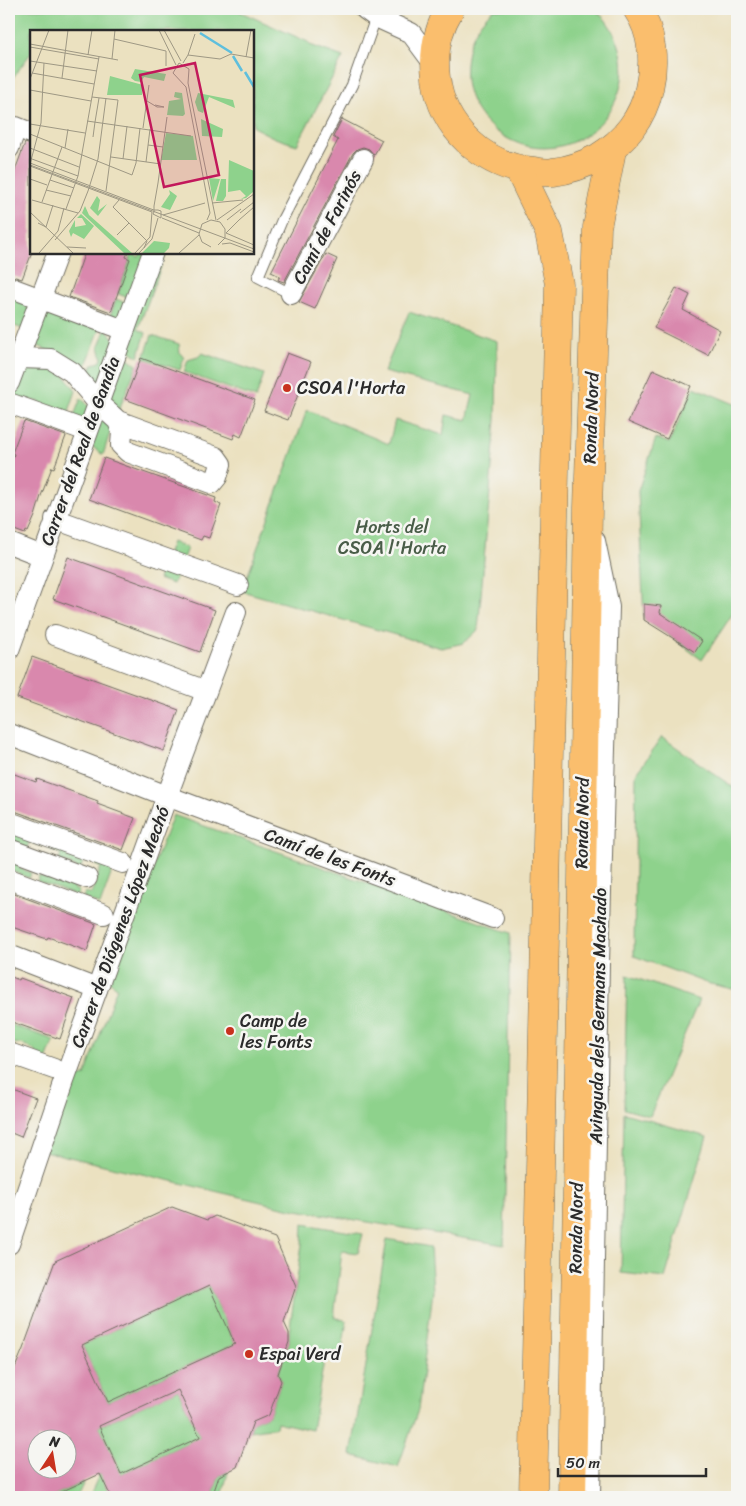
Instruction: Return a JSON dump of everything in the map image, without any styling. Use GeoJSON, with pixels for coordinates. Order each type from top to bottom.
{"type":"FeatureCollection","features":[{"type":"Feature","properties":{"kind":"main road"},"geometry":{"type":"LineString","coordinates":[[450,9],[439,31],[434,64],[437,89],[445,111],[458,132],[475,149],[489,158],[519,170],[551,173],[583,166],[612,150],[627,134],[639,116],[648,96],[652,75],[652,53],[648,32],[637,9]]}},
{"type":"Feature","properties":{"kind":"main road","name":"Ronda Nord"},"geometry":{"type":"LineString","coordinates":[[572,1497],[588,508],[597,227],[612,150]]}},
{"type":"Feature","properties":{"kind":"main road","name":"Ronda Nord"},"geometry":{"type":"LineString","coordinates":[[519,170],[549,232],[559,284],[533,1497]]}},
{"type":"Feature","properties":{"kind":"street"},"geometry":{"type":"LineString","coordinates":[[371,13],[411,33],[434,64]]}},
{"type":"Feature","properties":{"kind":"street"},"geometry":{"type":"LineString","coordinates":[[9,148],[24,130]]}},
{"type":"Feature","properties":{"kind":"street","name":"Camí de Farinós"},"geometry":{"type":"LineString","coordinates":[[291,294],[362,159]]}},
{"type":"Feature","properties":{"kind":"street"},"geometry":{"type":"LineString","coordinates":[[9,383],[57,254]]}},
{"type":"Feature","properties":{"kind":"street","name":"Carrer del Real de Gandia"},"geometry":{"type":"LineString","coordinates":[[9,650],[152,254]]}},
{"type":"Feature","properties":{"kind":"street"},"geometry":{"type":"LineString","coordinates":[[9,287],[124,330]]}},
{"type":"Feature","properties":{"kind":"street"},"geometry":{"type":"LineString","coordinates":[[18,358],[51,359],[72,372],[98,403],[118,421],[216,457],[221,464],[217,478],[212,483],[128,452],[121,445],[122,432],[118,421]]}},
{"type":"Feature","properties":{"kind":"street"},"geometry":{"type":"LineString","coordinates":[[9,404],[87,431]]}},
{"type":"Feature","properties":{"kind":"street","name":"Avinguda dels Germans Machado"},"geometry":{"type":"LineString","coordinates":[[588,508],[609,607],[599,972],[590,1497]]}},
{"type":"Feature","properties":{"kind":"street"},"geometry":{"type":"LineString","coordinates":[[55,519],[238,585]]}},
{"type":"Feature","properties":{"kind":"street"},"geometry":{"type":"LineString","coordinates":[[9,543],[42,556]]}},
{"type":"Feature","properties":{"kind":"street","name":"Carrer de Diógenes López Mechó"},"geometry":{"type":"LineString","coordinates":[[9,1244],[17,1193],[56,1104],[167,796],[236,612]]}},
{"type":"Feature","properties":{"kind":"street"},"geometry":{"type":"LineString","coordinates":[[55,635],[206,691]]}},
{"type":"Feature","properties":{"kind":"street","name":"Camí de les Fonts"},"geometry":{"type":"LineString","coordinates":[[9,734],[167,796],[492,918]]}},
{"type":"Feature","properties":{"kind":"street"},"geometry":{"type":"LineString","coordinates":[[9,822],[123,863]]}},
{"type":"Feature","properties":{"kind":"street"},"geometry":{"type":"LineString","coordinates":[[30,887],[49,836]]}},
{"type":"Feature","properties":{"kind":"street"},"geometry":{"type":"LineString","coordinates":[[9,849],[87,878]]}},
{"type":"Feature","properties":{"kind":"street"},"geometry":{"type":"LineString","coordinates":[[78,904],[96,853]]}},
{"type":"Feature","properties":{"kind":"street"},"geometry":{"type":"LineString","coordinates":[[9,879],[104,914]]}},
{"type":"Feature","properties":{"kind":"street"},"geometry":{"type":"LineString","coordinates":[[9,955],[97,989]]}},
{"type":"Feature","properties":{"kind":"street"},"geometry":{"type":"LineString","coordinates":[[9,1053],[54,1070]]}},
{"type":"Feature","properties":{"kind":"lane"},"geometry":{"type":"LineString","coordinates":[[291,294],[258,277],[282,220],[352,85],[371,13]]}},
{"type":"Feature","properties":{"kind":"green space"},"geometry":{"type":"Polygon","coordinates":[[[9,9],[234,9],[308,42],[310,45],[343,57],[297,145],[275,138],[254,128],[254,30],[30,30],[30,54],[9,83],[9,9]]]}},
{"type":"Feature","properties":{"kind":"green space"},"geometry":{"type":"Polygon","coordinates":[[[494,9],[594,9],[604,18],[620,50],[622,78],[614,104],[598,125],[577,140],[551,148],[524,145],[496,131],[485,121],[469,95],[466,80],[466,60],[475,32],[486,16],[494,9]]]}},
{"type":"Feature","properties":{"kind":"green space"},"geometry":{"type":"Polygon","coordinates":[[[132,254],[139,257],[140,254],[166,254],[138,329],[146,333],[138,357],[128,349],[108,321],[116,299],[126,303],[129,298],[118,294],[132,254]]]}},
{"type":"Feature","properties":{"kind":"green space"},"geometry":{"type":"Polygon","coordinates":[[[9,293],[33,302],[23,329],[9,324],[9,293]]]}},
{"type":"Feature","properties":{"kind":"green space"},"geometry":{"type":"Polygon","coordinates":[[[48,307],[68,318],[72,324],[79,326],[101,326],[83,373],[56,354],[36,345],[48,307]]]}},
{"type":"Feature","properties":{"kind":"green space","name":"Horts del CSOA l'Horta"},"geometry":{"type":"Polygon","coordinates":[[[409,312],[497,341],[496,420],[478,630],[464,643],[441,648],[242,591],[307,410],[389,444],[395,420],[443,435],[446,415],[467,420],[473,395],[384,372],[409,312]]]}},
{"type":"Feature","properties":{"kind":"green space"},"geometry":{"type":"Polygon","coordinates":[[[106,328],[125,356],[137,365],[118,412],[87,377],[93,364],[100,362],[102,359],[99,346],[106,328]]]}},
{"type":"Feature","properties":{"kind":"green space"},"geometry":{"type":"Polygon","coordinates":[[[152,335],[179,344],[180,353],[184,358],[180,370],[144,358],[152,335]]]}},
{"type":"Feature","properties":{"kind":"green space"},"geometry":{"type":"Polygon","coordinates":[[[202,353],[264,374],[256,398],[184,372],[188,360],[198,357],[202,353]]]}},
{"type":"Feature","properties":{"kind":"green space"},"geometry":{"type":"Polygon","coordinates":[[[43,366],[63,373],[76,391],[67,417],[42,406],[40,402],[9,399],[14,385],[23,372],[43,366]]]}},
{"type":"Feature","properties":{"kind":"green space"},"geometry":{"type":"Polygon","coordinates":[[[694,387],[737,405],[737,607],[702,660],[644,620],[638,491],[656,438],[669,443],[694,387]]]}},
{"type":"Feature","properties":{"kind":"green space"},"geometry":{"type":"Polygon","coordinates":[[[81,398],[102,420],[112,426],[103,455],[69,428],[81,398]]]}},
{"type":"Feature","properties":{"kind":"green space"},"geometry":{"type":"Polygon","coordinates":[[[172,542],[187,548],[173,584],[158,579],[172,542]]]}},
{"type":"Feature","properties":{"kind":"green space"},"geometry":{"type":"Polygon","coordinates":[[[662,737],[737,790],[737,990],[706,983],[634,956],[636,774],[662,737]]]}},
{"type":"Feature","properties":{"kind":"green space","name":"Camp de les Fonts"},"geometry":{"type":"Polygon","coordinates":[[[173,815],[510,933],[504,1245],[291,1209],[44,1151],[73,1079],[85,1076],[117,987],[109,981],[173,815]]]}},
{"type":"Feature","properties":{"kind":"green space"},"geometry":{"type":"Polygon","coordinates":[[[9,829],[43,840],[41,846],[29,842],[27,849],[9,843],[9,829]]]}},
{"type":"Feature","properties":{"kind":"green space"},"geometry":{"type":"Polygon","coordinates":[[[52,842],[90,858],[88,862],[84,860],[80,869],[59,860],[61,854],[49,849],[52,842]]]}},
{"type":"Feature","properties":{"kind":"green space"},"geometry":{"type":"Polygon","coordinates":[[[9,855],[22,860],[19,868],[31,873],[29,878],[9,870],[9,855]]]}},
{"type":"Feature","properties":{"kind":"green space"},"geometry":{"type":"Polygon","coordinates":[[[97,860],[114,866],[100,905],[83,898],[85,892],[91,894],[101,867],[95,865],[97,860]]]}},
{"type":"Feature","properties":{"kind":"green space"},"geometry":{"type":"Polygon","coordinates":[[[53,872],[77,881],[74,889],[79,891],[77,896],[37,881],[39,876],[50,880],[53,872]]]}},
{"type":"Feature","properties":{"kind":"green space"},"geometry":{"type":"Polygon","coordinates":[[[627,975],[699,1000],[650,1116],[624,1109],[627,975]]]}},
{"type":"Feature","properties":{"kind":"green space"},"geometry":{"type":"Polygon","coordinates":[[[9,1024],[54,1040],[44,1065],[31,1048],[22,1044],[11,1044],[9,1024]]]}},
{"type":"Feature","properties":{"kind":"green space"},"geometry":{"type":"Polygon","coordinates":[[[624,1113],[707,1137],[665,1278],[621,1273],[624,1113]]]}},
{"type":"Feature","properties":{"kind":"green space"},"geometry":{"type":"Polygon","coordinates":[[[303,1224],[363,1234],[358,1253],[342,1251],[334,1317],[347,1321],[341,1355],[325,1355],[312,1430],[277,1422],[276,1427],[250,1431],[253,1422],[269,1415],[281,1381],[278,1374],[289,1342],[303,1224]]]}},
{"type":"Feature","properties":{"kind":"green space"},"geometry":{"type":"Polygon","coordinates":[[[387,1239],[430,1247],[433,1291],[418,1410],[398,1467],[351,1455],[387,1239]]]}},
{"type":"Feature","properties":{"kind":"green space"},"geometry":{"type":"Polygon","coordinates":[[[209,1286],[235,1344],[108,1402],[82,1345],[209,1286]]]}},
{"type":"Feature","properties":{"kind":"green space"},"geometry":{"type":"Polygon","coordinates":[[[178,1390],[200,1437],[121,1474],[99,1426],[178,1390]]]}},
{"type":"Feature","properties":{"kind":"green space"},"geometry":{"type":"Polygon","coordinates":[[[228,1472],[222,1497],[212,1497],[219,1476],[228,1472]]]}},
{"type":"Feature","properties":{"kind":"green space"},"geometry":{"type":"Polygon","coordinates":[[[100,1473],[111,1497],[89,1497],[100,1473]]]}},
{"type":"Feature","properties":{"kind":"green space"},"geometry":{"type":"Polygon","coordinates":[[[84,1482],[77,1497],[50,1497],[84,1482]]]}},
{"type":"Feature","properties":{"kind":"building"},"geometry":{"type":"Polygon","coordinates":[[[342,119],[382,140],[374,155],[369,149],[363,147],[353,153],[284,282],[278,280],[280,276],[271,272],[338,140],[333,137],[342,119]]]}},
{"type":"Feature","properties":{"kind":"building"},"geometry":{"type":"Polygon","coordinates":[[[25,143],[30,145],[31,255],[22,279],[9,275],[9,187],[25,143]]]}},
{"type":"Feature","properties":{"kind":"building"},"geometry":{"type":"Polygon","coordinates":[[[84,254],[127,254],[126,257],[130,259],[111,312],[69,297],[84,254]]]}},
{"type":"Feature","properties":{"kind":"building"},"geometry":{"type":"Polygon","coordinates":[[[326,254],[337,259],[315,309],[299,302],[326,254]]]}},
{"type":"Feature","properties":{"kind":"building"},"geometry":{"type":"Polygon","coordinates":[[[676,288],[690,295],[683,310],[720,330],[708,355],[654,328],[676,288]]]}},
{"type":"Feature","properties":{"kind":"building","name":"CSOA l'Horta"},"geometry":{"type":"Polygon","coordinates":[[[287,353],[311,362],[288,420],[264,411],[287,353]]]}},
{"type":"Feature","properties":{"kind":"building"},"geometry":{"type":"Polygon","coordinates":[[[141,358],[255,400],[241,437],[235,434],[233,439],[125,399],[141,358]]]}},
{"type":"Feature","properties":{"kind":"building"},"geometry":{"type":"Polygon","coordinates":[[[653,369],[691,386],[667,439],[628,422],[653,369]]]}},
{"type":"Feature","properties":{"kind":"building"},"geometry":{"type":"Polygon","coordinates":[[[24,421],[66,436],[54,468],[52,467],[35,516],[28,532],[26,531],[25,534],[9,528],[9,470],[14,454],[12,453],[24,421]]]}},
{"type":"Feature","properties":{"kind":"building"},"geometry":{"type":"Polygon","coordinates":[[[104,458],[216,498],[215,502],[221,505],[209,538],[203,536],[201,540],[89,499],[104,458]]]}},
{"type":"Feature","properties":{"kind":"building"},"geometry":{"type":"Polygon","coordinates":[[[68,557],[215,610],[200,652],[53,599],[68,557]]]}},
{"type":"Feature","properties":{"kind":"building"},"geometry":{"type":"Polygon","coordinates":[[[644,604],[661,606],[660,613],[702,641],[695,652],[644,620],[644,604]]]}},
{"type":"Feature","properties":{"kind":"building"},"geometry":{"type":"Polygon","coordinates":[[[32,657],[179,710],[164,751],[17,698],[32,657]]]}},
{"type":"Feature","properties":{"kind":"building"},"geometry":{"type":"Polygon","coordinates":[[[9,772],[36,782],[37,779],[98,801],[97,804],[135,818],[123,850],[9,809],[9,772]]]}},
{"type":"Feature","properties":{"kind":"building"},"geometry":{"type":"Polygon","coordinates":[[[9,892],[96,924],[87,951],[9,926],[9,892]]]}},
{"type":"Feature","properties":{"kind":"building"},"geometry":{"type":"Polygon","coordinates":[[[9,976],[19,980],[20,978],[74,998],[60,1039],[9,1021],[9,976]]]}},
{"type":"Feature","properties":{"kind":"building"},"geometry":{"type":"Polygon","coordinates":[[[9,1088],[36,1098],[21,1137],[9,1132],[9,1088]]]}},
{"type":"Feature","properties":{"kind":"building","name":"Espai Verd"},"geometry":{"type":"Polygon","coordinates":[[[172,1207],[207,1220],[215,1216],[275,1238],[296,1286],[284,1322],[289,1333],[289,1342],[278,1374],[281,1381],[269,1415],[253,1422],[237,1467],[219,1476],[212,1497],[111,1497],[100,1474],[50,1497],[9,1497],[9,1382],[55,1261],[172,1207]],[[209,1286],[82,1345],[108,1402],[235,1344],[209,1286]],[[178,1390],[99,1426],[121,1474],[200,1437],[178,1390]]]}},
{"type":"Feature","properties":{"kind":"place","name":"CSOA l'Horta"},"geometry":{"type":"Point","coordinates":[287,388]}},
{"type":"Feature","properties":{"kind":"place","name":"Camp de les Fonts"},"geometry":{"type":"Point","coordinates":[230,1031]}},
{"type":"Feature","properties":{"kind":"place","name":"Espai Verd"},"geometry":{"type":"Point","coordinates":[249,1354]}}]}
